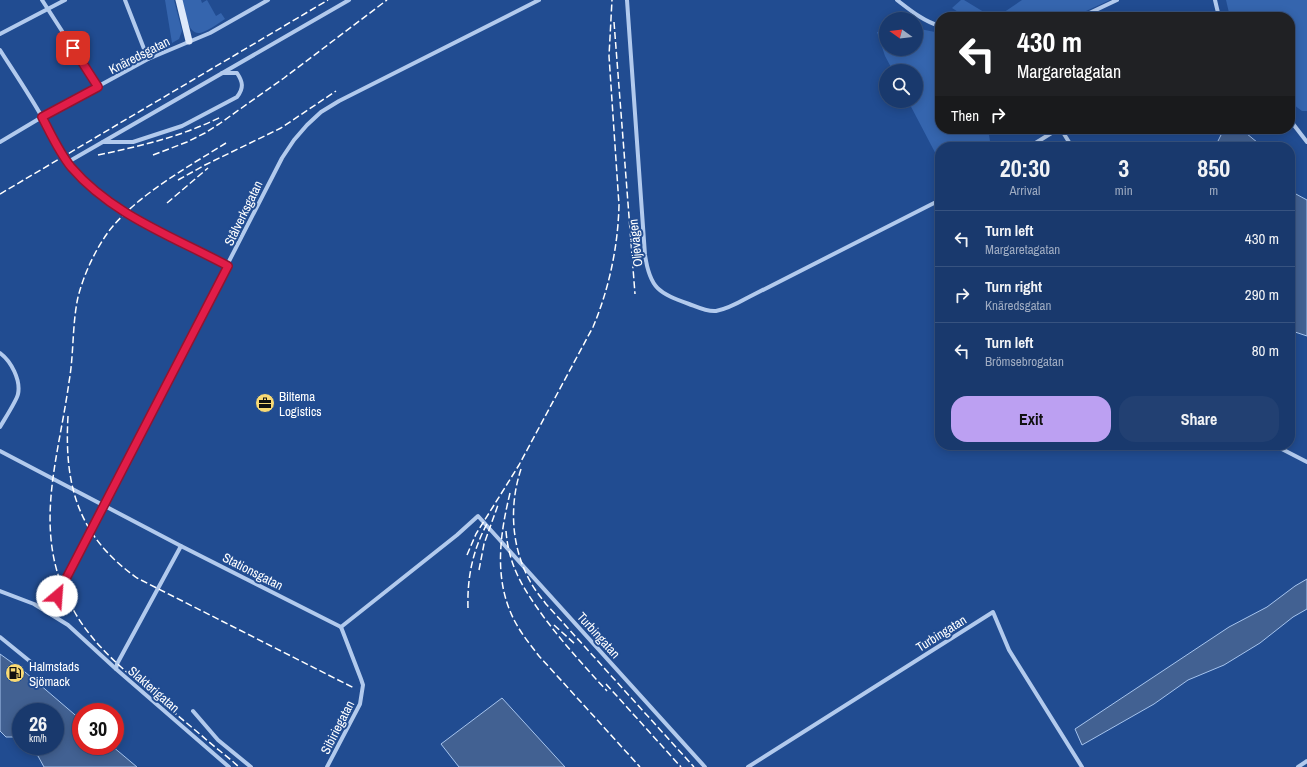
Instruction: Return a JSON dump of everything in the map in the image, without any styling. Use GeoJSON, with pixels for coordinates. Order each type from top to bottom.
{"type":"FeatureCollection","features":[{"type":"Feature","properties":{"kind":"street"},"geometry":{"type":"LineString","coordinates":[[42,0],[98,87]]}},
{"type":"Feature","properties":{"kind":"street"},"geometry":{"type":"LineString","coordinates":[[0,34],[65,0]]}},
{"type":"Feature","properties":{"kind":"street"},"geometry":{"type":"LineString","coordinates":[[125,0],[148,59]]}},
{"type":"Feature","properties":{"kind":"street"},"geometry":{"type":"LineString","coordinates":[[178,0],[189,41]]}},
{"type":"Feature","properties":{"kind":"street","name":"Knäredsgatan"},"geometry":{"type":"LineString","coordinates":[[0,142],[42,117],[148,59],[210,33],[268,0]]}},
{"type":"Feature","properties":{"kind":"street"},"geometry":{"type":"LineString","coordinates":[[68,162],[349,0]]}},
{"type":"Feature","properties":{"kind":"street","name":"Stålverksgatan"},"geometry":{"type":"LineString","coordinates":[[49,612],[228,266],[282,158],[294,140],[316,116],[339,101],[539,0]]}},
{"type":"Feature","properties":{"kind":"street","name":"Oljevägen"},"geometry":{"type":"LineString","coordinates":[[627,0],[645,255],[651,279],[656,287],[663,293],[707,310],[719,310],[747,298],[935,203]]}},
{"type":"Feature","properties":{"kind":"street"},"geometry":{"type":"LineString","coordinates":[[897,0],[919,16],[935,24]]}},
{"type":"Feature","properties":{"kind":"street"},"geometry":{"type":"LineString","coordinates":[[1091,12],[1117,0]]}},
{"type":"Feature","properties":{"kind":"street"},"geometry":{"type":"LineString","coordinates":[[1215,0],[1218,12]]}},
{"type":"Feature","properties":{"kind":"street"},"geometry":{"type":"LineString","coordinates":[[0,50],[42,117],[60,151],[85,181],[126,213],[228,266]]}},
{"type":"Feature","properties":{"kind":"street"},"geometry":{"type":"LineString","coordinates":[[103,142],[133,142],[182,126],[237,97],[242,90],[242,81],[237,74],[222,73]]}},
{"type":"Feature","properties":{"kind":"street"},"geometry":{"type":"LineString","coordinates":[[1295,126],[1307,142]]}},
{"type":"Feature","properties":{"kind":"street"},"geometry":{"type":"LineString","coordinates":[[1037,142],[1050,134]]}},
{"type":"Feature","properties":{"kind":"street"},"geometry":{"type":"LineString","coordinates":[[0,353],[17,375],[18,394],[0,427]]}},
{"type":"Feature","properties":{"kind":"street"},"geometry":{"type":"LineString","coordinates":[[1284,450],[1307,462]]}},
{"type":"Feature","properties":{"kind":"street","name":"Stationsgatan"},"geometry":{"type":"LineString","coordinates":[[0,451],[181,546],[341,627]]}},
{"type":"Feature","properties":{"kind":"street","name":"Turbingatan"},"geometry":{"type":"LineString","coordinates":[[341,627],[457,536],[478,516],[705,767]]}},
{"type":"Feature","properties":{"kind":"street","name":"Slakterigatan"},"geometry":{"type":"LineString","coordinates":[[181,546],[117,664],[116,669],[229,767]]}},
{"type":"Feature","properties":{"kind":"street"},"geometry":{"type":"LineString","coordinates":[[0,591],[34,604],[49,612],[83,637],[116,669]]}},
{"type":"Feature","properties":{"kind":"street","name":"Turbingatan"},"geometry":{"type":"LineString","coordinates":[[748,767],[993,612],[1009,650],[1082,767]]}},
{"type":"Feature","properties":{"kind":"street","name":"Sibiriegatan"},"geometry":{"type":"LineString","coordinates":[[327,767],[362,699],[362,679],[341,627]]}},
{"type":"Feature","properties":{"kind":"street"},"geometry":{"type":"LineString","coordinates":[[0,638],[32,663]]}},
{"type":"Feature","properties":{"kind":"street"},"geometry":{"type":"LineString","coordinates":[[193,711],[218,740],[251,767]]}},
{"type":"Feature","properties":{"kind":"street"},"geometry":{"type":"LineString","coordinates":[[1298,767],[1307,761]]}},
{"type":"Feature","properties":{"kind":"shaded area"},"geometry":{"type":"Polygon","coordinates":[[[165,0],[174,0],[182,31],[179,39],[172,43],[165,0]]]}},
{"type":"Feature","properties":{"kind":"shaded area"},"geometry":{"type":"Polygon","coordinates":[[[182,0],[201,0],[202,3],[207,0],[216,16],[221,13],[225,19],[206,31],[196,33],[189,26],[182,0]]]}},
{"type":"Feature","properties":{"kind":"shaded area"},"geometry":{"type":"Polygon","coordinates":[[[961,0],[964,0],[984,12],[958,12],[952,8],[961,0]]]}},
{"type":"Feature","properties":{"kind":"shaded area"},"geometry":{"type":"Polygon","coordinates":[[[1022,0],[1110,0],[1084,12],[1004,12],[1022,0]]]}},
{"type":"Feature","properties":{"kind":"shaded area"},"geometry":{"type":"Polygon","coordinates":[[[1226,0],[1307,0],[1307,111],[1302,111],[1295,106],[1295,12],[1229,12],[1226,0]]]}},
{"type":"Feature","properties":{"kind":"shaded area"},"geometry":{"type":"Polygon","coordinates":[[[923,30],[935,32],[935,134],[989,134],[990,142],[935,142],[935,152],[912,108],[923,108],[923,64],[889,64],[885,56],[923,56],[923,30]]]}},
{"type":"Feature","properties":{"kind":"shaded area"},"geometry":{"type":"Polygon","coordinates":[[[1222,134],[1247,134],[1257,142],[1218,142],[1222,134]]]}},
{"type":"Feature","properties":{"kind":"shaded area"},"geometry":{"type":"Polygon","coordinates":[[[1295,194],[1307,200],[1307,336],[1295,332],[1295,194]]]}},
{"type":"Feature","properties":{"kind":"shaded area"},"geometry":{"type":"Polygon","coordinates":[[[1307,579],[1307,609],[1293,617],[1260,643],[1224,665],[1188,680],[1154,704],[1082,745],[1075,729],[1229,627],[1267,607],[1307,579]]]}},
{"type":"Feature","properties":{"kind":"shaded area"},"geometry":{"type":"Polygon","coordinates":[[[0,654],[25,672],[61,703],[12,703],[12,737],[6,737],[0,731],[0,654]]]}},
{"type":"Feature","properties":{"kind":"shaded area"},"geometry":{"type":"Polygon","coordinates":[[[502,698],[565,767],[459,767],[441,744],[502,698]]]}},
{"type":"Feature","properties":{"kind":"shaded area"},"geometry":{"type":"Polygon","coordinates":[[[64,705],[72,712],[72,755],[123,755],[137,767],[44,767],[37,755],[64,755],[64,705]]]}},
{"type":"Feature","properties":{"kind":"railway"},"geometry":{"type":"LineString","coordinates":[[0,194],[328,0]]}},
{"type":"Feature","properties":{"kind":"railway"},"geometry":{"type":"LineString","coordinates":[[153,155],[187,142],[219,124],[284,78],[387,0]]}},
{"type":"Feature","properties":{"kind":"railway"},"geometry":{"type":"LineString","coordinates":[[467,555],[476,534],[519,465],[593,327],[604,298],[612,268],[617,236],[619,205],[609,56],[612,0]]}},
{"type":"Feature","properties":{"kind":"railway"},"geometry":{"type":"LineString","coordinates":[[614,22],[635,294]]}},
{"type":"Feature","properties":{"kind":"railway"},"geometry":{"type":"LineString","coordinates":[[178,180],[205,165],[281,128],[336,91]]}},
{"type":"Feature","properties":{"kind":"railway"},"geometry":{"type":"LineString","coordinates":[[98,155],[160,140],[191,130],[221,117]]}},
{"type":"Feature","properties":{"kind":"railway"},"geometry":{"type":"LineString","coordinates":[[226,143],[164,182],[134,205],[109,231],[90,262],[80,288],[76,308],[71,371],[54,470],[50,526],[53,554],[61,583],[74,611],[89,634],[107,654],[127,672],[239,767]]}},
{"type":"Feature","properties":{"kind":"railway"},"geometry":{"type":"LineString","coordinates":[[167,203],[208,168]]}},
{"type":"Feature","properties":{"kind":"railway"},"geometry":{"type":"LineString","coordinates":[[68,416],[67,441],[69,465],[79,508],[88,527],[101,545],[117,562],[137,578],[354,688]]}},
{"type":"Feature","properties":{"kind":"railway"},"geometry":{"type":"LineString","coordinates":[[521,469],[515,497],[514,526],[519,554],[532,584],[546,604],[694,767]]}},
{"type":"Feature","properties":{"kind":"railway"},"geometry":{"type":"LineString","coordinates":[[510,493],[503,527],[500,561],[505,595],[510,611],[520,631],[539,656],[640,767]]}},
{"type":"Feature","properties":{"kind":"railway"},"geometry":{"type":"LineString","coordinates":[[479,570],[484,544],[498,505]]}},
{"type":"Feature","properties":{"kind":"railway"},"geometry":{"type":"LineString","coordinates":[[468,608],[472,564],[478,542],[488,522]]}},
{"type":"Feature","properties":{"kind":"railway"},"geometry":{"type":"LineString","coordinates":[[506,531],[510,556],[518,576],[529,596],[558,636],[607,691]]}},
{"type":"Feature","properties":{"kind":"railway"},"geometry":{"type":"LineString","coordinates":[[554,625],[575,644]]}},
{"type":"Feature","properties":{"kind":"railway"},"geometry":{"type":"LineString","coordinates":[[606,684],[681,767]]}},
{"type":"Feature","properties":{"kind":"place","name":"Biltema Logistics"},"geometry":{"type":"Point","coordinates":[265,403]}},
{"type":"Feature","properties":{"kind":"place","name":"Halmstads Sjömack"},"geometry":{"type":"Point","coordinates":[15,673]}},
{"type":"Feature","properties":{"kind":"route"},"geometry":{"type":"LineString","coordinates":[[57,596],[228,266],[126,213],[85,181],[70,165],[60,151],[42,117],[98,87],[73,48]]}}]}
